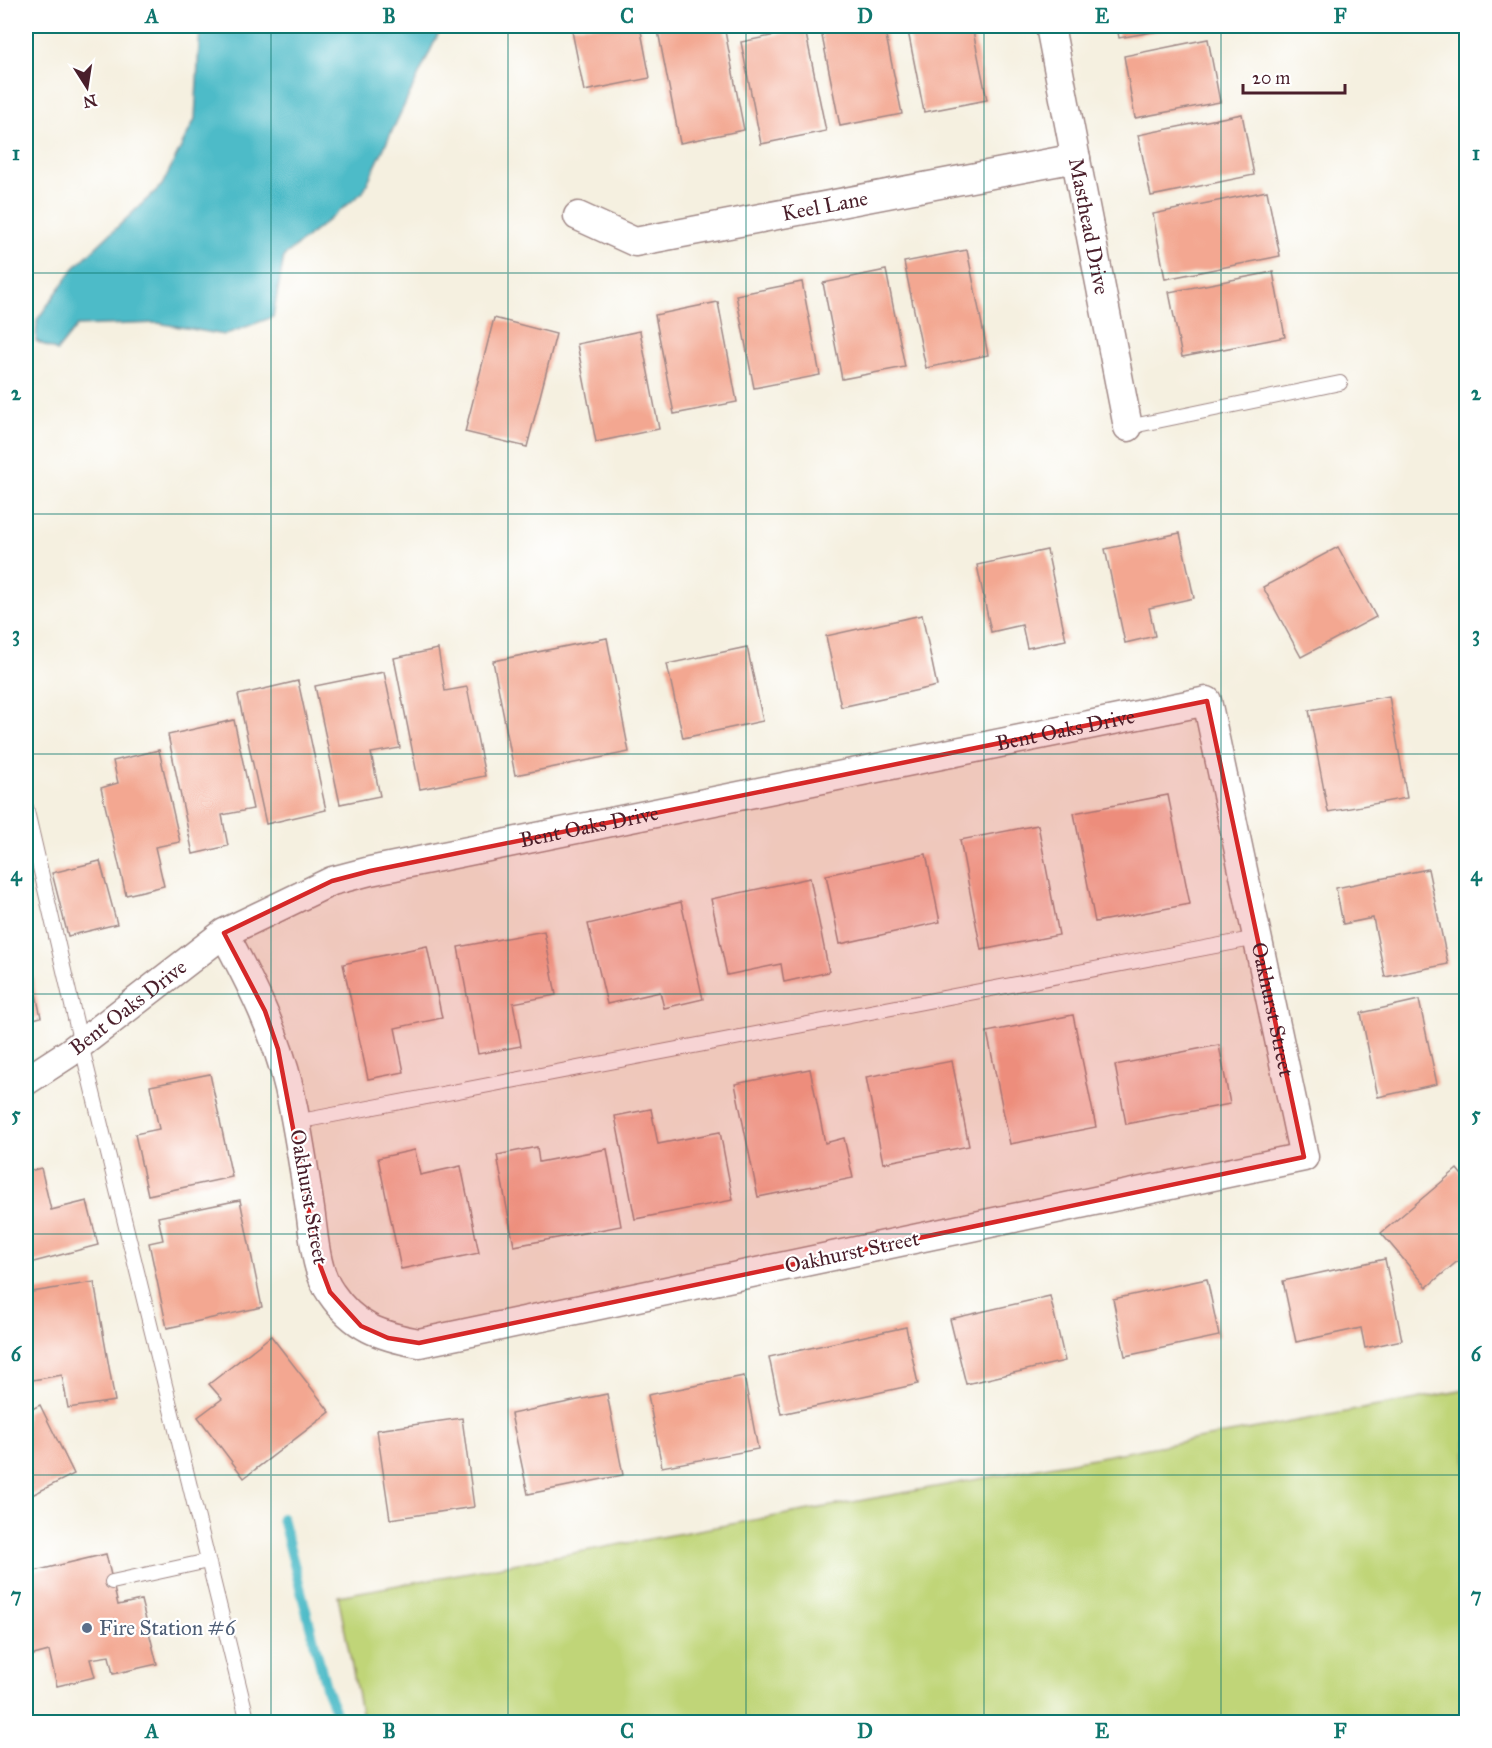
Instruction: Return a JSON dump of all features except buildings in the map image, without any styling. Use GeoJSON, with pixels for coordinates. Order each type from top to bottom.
{"type":"FeatureCollection","features":[{"type":"Feature","properties":{"kind":"street","name":"Masthead Drive"},"geometry":{"type":"LineString","coordinates":[[1050,26],[1128,427]]}},
{"type":"Feature","properties":{"kind":"street","name":"Keel Lane"},"geometry":{"type":"LineString","coordinates":[[578,216],[635,242],[1076,158]]}},
{"type":"Feature","properties":{"kind":"street","name":"Bent Oaks Drive"},"geometry":{"type":"LineString","coordinates":[[26,1080],[81,1044],[224,933],[332,881],[370,871],[1207,701]]}},
{"type":"Feature","properties":{"kind":"street","name":"Oakhurst Street"},"geometry":{"type":"LineString","coordinates":[[224,933],[265,1011],[284,1068],[296,1122],[318,1260],[330,1292],[361,1326],[388,1338],[418,1343],[1304,1157],[1207,701]]}},
{"type":"Feature","properties":{"kind":"lane"},"geometry":{"type":"LineString","coordinates":[[1128,427],[1340,383]]}},
{"type":"Feature","properties":{"kind":"lane"},"geometry":{"type":"LineString","coordinates":[[26,807],[81,1044],[208,1561],[243,1722]]}},
{"type":"Feature","properties":{"kind":"lane"},"geometry":{"type":"LineString","coordinates":[[296,1122],[1257,938]]}},
{"type":"Feature","properties":{"kind":"lane"},"geometry":{"type":"LineString","coordinates":[[112,1582],[208,1561]]}},
{"type":"Feature","properties":{"kind":"highlighted area"},"geometry":{"type":"Polygon","coordinates":[[[1207,701],[1304,1157],[419,1343],[388,1338],[361,1326],[330,1292],[318,1260],[278,1049],[265,1011],[224,933],[332,881],[370,871],[1207,701]]]}},
{"type":"Feature","properties":{"kind":"green space"},"geometry":{"type":"Polygon","coordinates":[[[1466,1390],[1466,1722],[363,1722],[338,1596],[1466,1390]]]}},
{"type":"Feature","properties":{"kind":"water"},"geometry":{"type":"Polygon","coordinates":[[[200,26],[442,26],[363,192],[284,256],[273,317],[224,335],[158,323],[77,326],[57,351],[36,341],[37,320],[74,268],[162,185],[195,119],[200,26]]]}},
{"type":"Feature","properties":{"kind":"waterway"},"geometry":{"type":"LineString","coordinates":[[282,1518],[327,1691],[340,1722]]}},
{"type":"Feature","properties":{"kind":"place","name":"Fire Station #6"},"geometry":{"type":"Point","coordinates":[87,1628]}}]}
